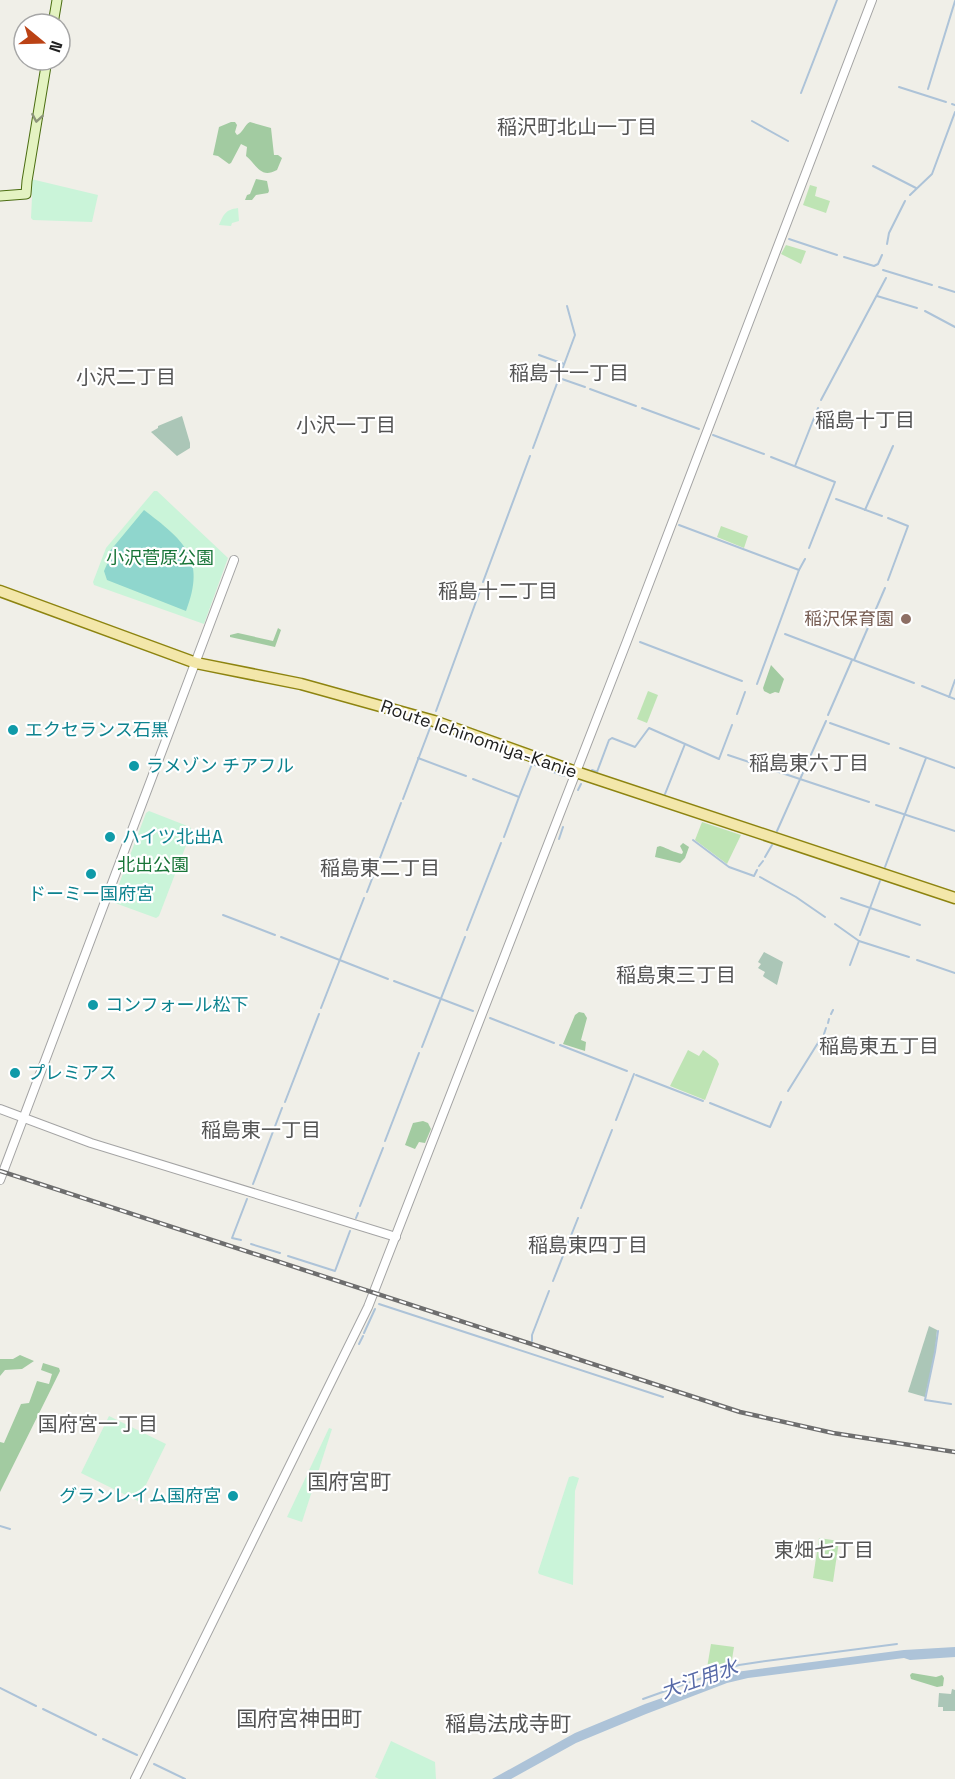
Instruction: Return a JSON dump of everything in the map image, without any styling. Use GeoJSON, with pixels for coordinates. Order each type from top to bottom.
{"type":"FeatureCollection","features":[{"type":"Feature","properties":{"kind":"main road"},"geometry":{"type":"LineString","coordinates":[[0,196],[26,194],[45,72]]}},
{"type":"Feature","properties":{"kind":"main road","name":"Route Ichinomiya-Kanie"},"geometry":{"type":"LineString","coordinates":[[0,591],[196,663],[301,684],[434,721],[576,772],[955,898]]}},
{"type":"Feature","properties":{"kind":"street"},"geometry":{"type":"LineString","coordinates":[[135,1779],[368,1306],[872,0]]}},
{"type":"Feature","properties":{"kind":"street"},"geometry":{"type":"LineString","coordinates":[[0,1180],[234,560]]}},
{"type":"Feature","properties":{"kind":"street"},"geometry":{"type":"LineString","coordinates":[[0,1109],[91,1143],[396,1237]]}},
{"type":"Feature","properties":{"kind":"green space"},"geometry":{"type":"Polygon","coordinates":[[[231,122],[237,125],[235,132],[237,135],[250,122],[271,128],[274,155],[282,158],[277,170],[267,173],[259,170],[246,156],[247,147],[241,144],[229,164],[213,155],[219,127],[231,122]]]}},
{"type":"Feature","properties":{"kind":"green space"},"geometry":{"type":"Polygon","coordinates":[[[31,179],[98,195],[92,222],[33,220],[31,218],[31,179]]]}},
{"type":"Feature","properties":{"kind":"green space"},"geometry":{"type":"Polygon","coordinates":[[[256,179],[267,181],[268,193],[256,195],[252,200],[245,200],[250,194],[256,179]]]}},
{"type":"Feature","properties":{"kind":"green space"},"geometry":{"type":"Polygon","coordinates":[[[810,185],[817,187],[815,196],[830,201],[826,213],[803,205],[810,185]]]}},
{"type":"Feature","properties":{"kind":"green space"},"geometry":{"type":"Polygon","coordinates":[[[238,208],[239,221],[232,223],[231,226],[219,225],[226,213],[238,208]]]}},
{"type":"Feature","properties":{"kind":"green space"},"geometry":{"type":"Polygon","coordinates":[[[786,245],[806,251],[801,264],[781,254],[786,245]]]}},
{"type":"Feature","properties":{"kind":"green space"},"geometry":{"type":"Polygon","coordinates":[[[182,416],[190,448],[177,456],[151,432],[158,426],[182,416]]]}},
{"type":"Feature","properties":{"kind":"green space","name":"小沢菅原公園"},"geometry":{"type":"Polygon","coordinates":[[[154,491],[157,491],[228,558],[204,624],[94,585],[93,582],[106,548],[154,491]]]}},
{"type":"Feature","properties":{"kind":"green space"},"geometry":{"type":"Polygon","coordinates":[[[144,510],[170,531],[188,552],[194,577],[186,611],[107,580],[104,571],[111,555],[110,551],[144,510]]]}},
{"type":"Feature","properties":{"kind":"green space"},"geometry":{"type":"Polygon","coordinates":[[[721,526],[748,536],[744,548],[717,537],[721,526]]]}},
{"type":"Feature","properties":{"kind":"green space"},"geometry":{"type":"Polygon","coordinates":[[[278,628],[281,630],[275,647],[230,637],[238,633],[273,641],[278,628]]]}},
{"type":"Feature","properties":{"kind":"green space"},"geometry":{"type":"Polygon","coordinates":[[[771,665],[784,679],[779,693],[770,694],[763,688],[771,665]]]}},
{"type":"Feature","properties":{"kind":"green space"},"geometry":{"type":"Polygon","coordinates":[[[648,691],[658,695],[647,723],[637,719],[648,691]]]}},
{"type":"Feature","properties":{"kind":"green space","name":"北出公園"},"geometry":{"type":"Polygon","coordinates":[[[149,811],[190,827],[192,830],[159,916],[156,918],[115,903],[113,900],[146,813],[149,811]]]}},
{"type":"Feature","properties":{"kind":"green space"},"geometry":{"type":"Polygon","coordinates":[[[702,822],[741,835],[727,864],[695,840],[702,822]]]}},
{"type":"Feature","properties":{"kind":"green space"},"geometry":{"type":"Polygon","coordinates":[[[683,843],[689,847],[685,858],[680,863],[655,857],[657,847],[660,846],[682,854],[680,846],[683,843]]]}},
{"type":"Feature","properties":{"kind":"green space"},"geometry":{"type":"Polygon","coordinates":[[[764,952],[783,962],[777,985],[764,977],[765,972],[758,968],[761,964],[758,962],[764,952]]]}},
{"type":"Feature","properties":{"kind":"green space"},"geometry":{"type":"Polygon","coordinates":[[[579,1012],[584,1013],[587,1018],[581,1040],[586,1042],[585,1051],[563,1044],[575,1015],[579,1012]]]}},
{"type":"Feature","properties":{"kind":"green space"},"geometry":{"type":"Polygon","coordinates":[[[688,1050],[699,1056],[703,1050],[719,1064],[705,1100],[670,1086],[688,1050]]]}},
{"type":"Feature","properties":{"kind":"green space"},"geometry":{"type":"Polygon","coordinates":[[[423,1121],[428,1123],[431,1129],[425,1143],[419,1142],[415,1149],[405,1145],[413,1123],[423,1121]]]}},
{"type":"Feature","properties":{"kind":"green space"},"geometry":{"type":"Polygon","coordinates":[[[929,1326],[937,1330],[935,1352],[925,1397],[908,1392],[929,1326]]]}},
{"type":"Feature","properties":{"kind":"green space"},"geometry":{"type":"Polygon","coordinates":[[[20,1355],[34,1361],[22,1369],[5,1370],[0,1376],[0,1359],[13,1359],[20,1355]]]}},
{"type":"Feature","properties":{"kind":"green space"},"geometry":{"type":"Polygon","coordinates":[[[43,1363],[59,1368],[60,1371],[0,1492],[0,1442],[4,1443],[21,1404],[29,1403],[37,1381],[49,1384],[52,1374],[41,1370],[43,1363]]]}},
{"type":"Feature","properties":{"kind":"green space"},"geometry":{"type":"Polygon","coordinates":[[[109,1416],[166,1444],[138,1501],[81,1473],[109,1416]]]}},
{"type":"Feature","properties":{"kind":"green space"},"geometry":{"type":"Polygon","coordinates":[[[329,1428],[332,1429],[302,1522],[287,1517],[329,1428]]]}},
{"type":"Feature","properties":{"kind":"green space"},"geometry":{"type":"Polygon","coordinates":[[[569,1477],[579,1478],[575,1491],[573,1585],[538,1572],[569,1477]]]}},
{"type":"Feature","properties":{"kind":"green space"},"geometry":{"type":"Polygon","coordinates":[[[819,1538],[839,1541],[833,1582],[813,1578],[819,1538]]]}},
{"type":"Feature","properties":{"kind":"green space"},"geometry":{"type":"Polygon","coordinates":[[[711,1644],[734,1647],[731,1666],[706,1674],[711,1644]]]}},
{"type":"Feature","properties":{"kind":"green space"},"geometry":{"type":"Polygon","coordinates":[[[912,1673],[936,1677],[942,1675],[943,1686],[937,1687],[911,1679],[912,1673]]]}},
{"type":"Feature","properties":{"kind":"green space"},"geometry":{"type":"Polygon","coordinates":[[[952,1689],[955,1690],[955,1711],[943,1711],[943,1707],[938,1707],[939,1693],[951,1694],[952,1689]]]}},
{"type":"Feature","properties":{"kind":"green space"},"geometry":{"type":"Polygon","coordinates":[[[391,1741],[435,1762],[436,1779],[379,1779],[375,1777],[391,1741]]]}},
{"type":"Feature","properties":{"kind":"shaded area"},"geometry":{"type":"Polygon","coordinates":[[[955,1647],[955,1657],[910,1660],[904,1658],[748,1678],[727,1683],[576,1743],[511,1779],[492,1779],[575,1733],[645,1704],[736,1672],[904,1650],[955,1647]]]}},
{"type":"Feature","properties":{"kind":"waterway"},"geometry":{"type":"LineString","coordinates":[[801,93],[837,0]]}},
{"type":"Feature","properties":{"kind":"waterway"},"geometry":{"type":"LineString","coordinates":[[928,89],[955,1]]}},
{"type":"Feature","properties":{"kind":"waterway"},"geometry":{"type":"LineString","coordinates":[[899,87],[946,102]]}},
{"type":"Feature","properties":{"kind":"waterway"},"geometry":{"type":"LineString","coordinates":[[910,195],[932,174],[955,112]]}},
{"type":"Feature","properties":{"kind":"waterway"},"geometry":{"type":"LineString","coordinates":[[752,121],[788,141]]}},
{"type":"Feature","properties":{"kind":"waterway"},"geometry":{"type":"LineString","coordinates":[[873,166],[916,188]]}},
{"type":"Feature","properties":{"kind":"waterway"},"geometry":{"type":"LineString","coordinates":[[887,244],[889,233],[905,201]]}},
{"type":"Feature","properties":{"kind":"waterway"},"geometry":{"type":"LineString","coordinates":[[789,239],[837,255]]}},
{"type":"Feature","properties":{"kind":"waterway"},"geometry":{"type":"LineString","coordinates":[[844,257],[874,266],[878,264],[882,255]]}},
{"type":"Feature","properties":{"kind":"waterway"},"geometry":{"type":"LineString","coordinates":[[883,270],[932,285]]}},
{"type":"Feature","properties":{"kind":"waterway"},"geometry":{"type":"LineString","coordinates":[[821,400],[886,278]]}},
{"type":"Feature","properties":{"kind":"waterway"},"geometry":{"type":"LineString","coordinates":[[939,287],[955,292]]}},
{"type":"Feature","properties":{"kind":"waterway"},"geometry":{"type":"LineString","coordinates":[[877,296],[917,308]]}},
{"type":"Feature","properties":{"kind":"waterway"},"geometry":{"type":"LineString","coordinates":[[533,448],[575,335],[567,306]]}},
{"type":"Feature","properties":{"kind":"waterway"},"geometry":{"type":"LineString","coordinates":[[925,311],[955,327]]}},
{"type":"Feature","properties":{"kind":"waterway"},"geometry":{"type":"LineString","coordinates":[[539,355],[564,364]]}},
{"type":"Feature","properties":{"kind":"waterway"},"geometry":{"type":"LineString","coordinates":[[559,378],[585,387]]}},
{"type":"Feature","properties":{"kind":"waterway"},"geometry":{"type":"LineString","coordinates":[[590,389],[636,406]]}},
{"type":"Feature","properties":{"kind":"waterway"},"geometry":{"type":"LineString","coordinates":[[642,408],[699,429]]}},
{"type":"Feature","properties":{"kind":"waterway"},"geometry":{"type":"LineString","coordinates":[[795,466],[818,408]]}},
{"type":"Feature","properties":{"kind":"waterway"},"geometry":{"type":"LineString","coordinates":[[713,435],[764,454]]}},
{"type":"Feature","properties":{"kind":"waterway"},"geometry":{"type":"LineString","coordinates":[[865,510],[893,446]]}},
{"type":"Feature","properties":{"kind":"waterway"},"geometry":{"type":"LineString","coordinates":[[483,582],[530,456]]}},
{"type":"Feature","properties":{"kind":"waterway"},"geometry":{"type":"LineString","coordinates":[[771,457],[835,482],[809,548]]}},
{"type":"Feature","properties":{"kind":"waterway"},"geometry":{"type":"LineString","coordinates":[[836,499],[882,516]]}},
{"type":"Feature","properties":{"kind":"waterway"},"geometry":{"type":"LineString","coordinates":[[888,518],[908,526],[888,580]]}},
{"type":"Feature","properties":{"kind":"waterway"},"geometry":{"type":"LineString","coordinates":[[679,525],[799,570]]}},
{"type":"Feature","properties":{"kind":"waterway"},"geometry":{"type":"LineString","coordinates":[[757,684],[805,559]]}},
{"type":"Feature","properties":{"kind":"waterway"},"geometry":{"type":"LineString","coordinates":[[436,711],[481,588]]}},
{"type":"Feature","properties":{"kind":"waterway"},"geometry":{"type":"LineString","coordinates":[[854,660],[885,588]]}},
{"type":"Feature","properties":{"kind":"waterway"},"geometry":{"type":"LineString","coordinates":[[785,634],[914,683]]}},
{"type":"Feature","properties":{"kind":"waterway"},"geometry":{"type":"LineString","coordinates":[[640,642],[742,681]]}},
{"type":"Feature","properties":{"kind":"waterway"},"geometry":{"type":"LineString","coordinates":[[828,715],[852,660]]}},
{"type":"Feature","properties":{"kind":"waterway"},"geometry":{"type":"LineString","coordinates":[[949,697],[955,680]]}},
{"type":"Feature","properties":{"kind":"waterway"},"geometry":{"type":"LineString","coordinates":[[922,686],[955,699]]}},
{"type":"Feature","properties":{"kind":"waterway"},"geometry":{"type":"LineString","coordinates":[[737,714],[745,692]]}},
{"type":"Feature","properties":{"kind":"waterway"},"geometry":{"type":"LineString","coordinates":[[777,831],[826,721]]}},
{"type":"Feature","properties":{"kind":"waterway"},"geometry":{"type":"LineString","coordinates":[[830,723],[889,744]]}},
{"type":"Feature","properties":{"kind":"waterway"},"geometry":{"type":"LineString","coordinates":[[592,770],[597,772],[609,740],[612,738],[635,747],[649,728],[719,759],[732,725]]}},
{"type":"Feature","properties":{"kind":"waterway"},"geometry":{"type":"LineString","coordinates":[[403,799],[430,728]]}},
{"type":"Feature","properties":{"kind":"waterway"},"geometry":{"type":"LineString","coordinates":[[665,794],[685,744]]}},
{"type":"Feature","properties":{"kind":"waterway"},"geometry":{"type":"LineString","coordinates":[[900,748],[955,768]]}},
{"type":"Feature","properties":{"kind":"waterway"},"geometry":{"type":"LineString","coordinates":[[728,755],[869,802]]}},
{"type":"Feature","properties":{"kind":"waterway"},"geometry":{"type":"LineString","coordinates":[[418,758],[466,776]]}},
{"type":"Feature","properties":{"kind":"waterway"},"geometry":{"type":"LineString","coordinates":[[885,867],[926,758]]}},
{"type":"Feature","properties":{"kind":"waterway"},"geometry":{"type":"LineString","coordinates":[[519,797],[532,764],[564,776]]}},
{"type":"Feature","properties":{"kind":"waterway"},"geometry":{"type":"LineString","coordinates":[[473,779],[519,797],[504,837]]}},
{"type":"Feature","properties":{"kind":"waterway"},"geometry":{"type":"LineString","coordinates":[[578,790],[581,784]]}},
{"type":"Feature","properties":{"kind":"waterway"},"geometry":{"type":"LineString","coordinates":[[367,892],[401,803]]}},
{"type":"Feature","properties":{"kind":"waterway"},"geometry":{"type":"LineString","coordinates":[[876,805],[955,831]]}},
{"type":"Feature","properties":{"kind":"waterway"},"geometry":{"type":"LineString","coordinates":[[559,839],[563,827]]}},
{"type":"Feature","properties":{"kind":"waterway"},"geometry":{"type":"LineString","coordinates":[[693,840],[729,867],[754,876],[757,870]]}},
{"type":"Feature","properties":{"kind":"waterway"},"geometry":{"type":"LineString","coordinates":[[467,930],[501,843]]}},
{"type":"Feature","properties":{"kind":"waterway"},"geometry":{"type":"LineString","coordinates":[[765,857],[772,845]]}},
{"type":"Feature","properties":{"kind":"waterway"},"geometry":{"type":"LineString","coordinates":[[759,866],[763,861]]}},
{"type":"Feature","properties":{"kind":"waterway"},"geometry":{"type":"LineString","coordinates":[[760,877],[796,897],[825,917]]}},
{"type":"Feature","properties":{"kind":"waterway"},"geometry":{"type":"LineString","coordinates":[[860,935],[880,881]]}},
{"type":"Feature","properties":{"kind":"waterway"},"geometry":{"type":"LineString","coordinates":[[321,1008],[364,898]]}},
{"type":"Feature","properties":{"kind":"waterway"},"geometry":{"type":"LineString","coordinates":[[841,898],[920,925]]}},
{"type":"Feature","properties":{"kind":"waterway"},"geometry":{"type":"LineString","coordinates":[[223,915],[275,935]]}},
{"type":"Feature","properties":{"kind":"waterway"},"geometry":{"type":"LineString","coordinates":[[835,924],[859,941],[909,957]]}},
{"type":"Feature","properties":{"kind":"waterway"},"geometry":{"type":"LineString","coordinates":[[281,937],[388,979]]}},
{"type":"Feature","properties":{"kind":"waterway"},"geometry":{"type":"LineString","coordinates":[[422,1047],[465,937]]}},
{"type":"Feature","properties":{"kind":"waterway"},"geometry":{"type":"LineString","coordinates":[[850,965],[859,941]]}},
{"type":"Feature","properties":{"kind":"waterway"},"geometry":{"type":"LineString","coordinates":[[917,960],[955,973]]}},
{"type":"Feature","properties":{"kind":"waterway"},"geometry":{"type":"LineString","coordinates":[[394,981],[473,1011]]}},
{"type":"Feature","properties":{"kind":"waterway"},"geometry":{"type":"LineString","coordinates":[[831,1014],[833,1010]]}},
{"type":"Feature","properties":{"kind":"waterway"},"geometry":{"type":"LineString","coordinates":[[285,1102],[319,1014]]}},
{"type":"Feature","properties":{"kind":"waterway"},"geometry":{"type":"LineString","coordinates":[[490,1018],[554,1043]]}},
{"type":"Feature","properties":{"kind":"waterway"},"geometry":{"type":"LineString","coordinates":[[828,1023],[829,1019]]}},
{"type":"Feature","properties":{"kind":"waterway"},"geometry":{"type":"LineString","coordinates":[[824,1034],[826,1028]]}},
{"type":"Feature","properties":{"kind":"waterway"},"geometry":{"type":"LineString","coordinates":[[788,1091],[821,1038]]}},
{"type":"Feature","properties":{"kind":"waterway"},"geometry":{"type":"LineString","coordinates":[[560,1045],[627,1071]]}},
{"type":"Feature","properties":{"kind":"waterway"},"geometry":{"type":"LineString","coordinates":[[385,1141],[419,1053]]}},
{"type":"Feature","properties":{"kind":"waterway"},"geometry":{"type":"LineString","coordinates":[[616,1120],[634,1074]]}},
{"type":"Feature","properties":{"kind":"waterway"},"geometry":{"type":"LineString","coordinates":[[636,1075],[703,1101]]}},
{"type":"Feature","properties":{"kind":"waterway"},"geometry":{"type":"LineString","coordinates":[[710,1103],[770,1127],[781,1102]]}},
{"type":"Feature","properties":{"kind":"waterway"},"geometry":{"type":"LineString","coordinates":[[253,1184],[282,1108]]}},
{"type":"Feature","properties":{"kind":"waterway"},"geometry":{"type":"LineString","coordinates":[[581,1208],[612,1130]]}},
{"type":"Feature","properties":{"kind":"waterway"},"geometry":{"type":"LineString","coordinates":[[360,1206],[383,1148]]}},
{"type":"Feature","properties":{"kind":"waterway"},"geometry":{"type":"LineString","coordinates":[[241,1240],[232,1238],[247,1199]]}},
{"type":"Feature","properties":{"kind":"waterway"},"geometry":{"type":"LineString","coordinates":[[356,1218],[358,1213]]}},
{"type":"Feature","properties":{"kind":"waterway"},"geometry":{"type":"LineString","coordinates":[[553,1281],[578,1218]]}},
{"type":"Feature","properties":{"kind":"waterway"},"geometry":{"type":"LineString","coordinates":[[288,1256],[335,1271],[350,1231]]}},
{"type":"Feature","properties":{"kind":"waterway"},"geometry":{"type":"LineString","coordinates":[[251,1244],[280,1253]]}},
{"type":"Feature","properties":{"kind":"waterway"},"geometry":{"type":"LineString","coordinates":[[532,1341],[532,1335],[549,1291]]}},
{"type":"Feature","properties":{"kind":"waterway"},"geometry":{"type":"LineString","coordinates":[[379,1304],[663,1397]]}},
{"type":"Feature","properties":{"kind":"waterway"},"geometry":{"type":"LineString","coordinates":[[364,1333],[375,1309]]}},
{"type":"Feature","properties":{"kind":"waterway"},"geometry":{"type":"LineString","coordinates":[[938,1331],[925,1400],[951,1404]]}},
{"type":"Feature","properties":{"kind":"waterway"},"geometry":{"type":"LineString","coordinates":[[359,1344],[363,1336]]}},
{"type":"Feature","properties":{"kind":"waterway"},"geometry":{"type":"LineString","coordinates":[[0,1526],[10,1529]]}},
{"type":"Feature","properties":{"kind":"waterway","name":"大江用水"},"geometry":{"type":"LineString","coordinates":[[707,1676],[739,1665],[897,1644]]}},
{"type":"Feature","properties":{"kind":"waterway","name":"大江用水"},"geometry":{"type":"LineString","coordinates":[[643,1699],[702,1678]]}},
{"type":"Feature","properties":{"kind":"waterway"},"geometry":{"type":"LineString","coordinates":[[0,1688],[36,1706]]}},
{"type":"Feature","properties":{"kind":"waterway"},"geometry":{"type":"LineString","coordinates":[[43,1709],[96,1735]]}},
{"type":"Feature","properties":{"kind":"waterway"},"geometry":{"type":"LineString","coordinates":[[103,1739],[137,1755]]}},
{"type":"Feature","properties":{"kind":"waterway"},"geometry":{"type":"LineString","coordinates":[[154,1764],[185,1779]]}},
{"type":"Feature","properties":{"kind":"railway"},"geometry":{"type":"LineString","coordinates":[[0,1171],[740,1412],[833,1433],[955,1452]]}},
{"type":"Feature","properties":{"kind":"place","name":"稲沢保育園"},"geometry":{"type":"Point","coordinates":[906,619]}},
{"type":"Feature","properties":{"kind":"place","name":"エクセランス石黒"},"geometry":{"type":"Point","coordinates":[13,730]}},
{"type":"Feature","properties":{"kind":"place","name":"ラメゾン チアフル"},"geometry":{"type":"Point","coordinates":[134,766]}},
{"type":"Feature","properties":{"kind":"place","name":"ハイツ北出A"},"geometry":{"type":"Point","coordinates":[110,837]}},
{"type":"Feature","properties":{"kind":"place","name":"ドーミー国府宮"},"geometry":{"type":"Point","coordinates":[91,874]}},
{"type":"Feature","properties":{"kind":"place","name":"コンフォール松下"},"geometry":{"type":"Point","coordinates":[93,1005]}},
{"type":"Feature","properties":{"kind":"place","name":"プレミアス"},"geometry":{"type":"Point","coordinates":[15,1073]}},
{"type":"Feature","properties":{"kind":"place","name":"グランレイム国府宮"},"geometry":{"type":"Point","coordinates":[233,1496]}},
{"type":"Feature","properties":{"kind":"district","name":"稲沢町北山一丁目"},"geometry":{"type":"Point","coordinates":[577,127]}},
{"type":"Feature","properties":{"kind":"district","name":"稲島十一丁目"},"geometry":{"type":"Point","coordinates":[569,373]}},
{"type":"Feature","properties":{"kind":"district","name":"小沢二丁目"},"geometry":{"type":"Point","coordinates":[126,377]}},
{"type":"Feature","properties":{"kind":"district","name":"稲島十丁目"},"geometry":{"type":"Point","coordinates":[865,420]}},
{"type":"Feature","properties":{"kind":"district","name":"小沢一丁目"},"geometry":{"type":"Point","coordinates":[346,425]}},
{"type":"Feature","properties":{"kind":"district","name":"稲島十二丁目"},"geometry":{"type":"Point","coordinates":[498,591]}},
{"type":"Feature","properties":{"kind":"district","name":"稲島東六丁目"},"geometry":{"type":"Point","coordinates":[809,763]}},
{"type":"Feature","properties":{"kind":"district","name":"稲島東二丁目"},"geometry":{"type":"Point","coordinates":[380,868]}},
{"type":"Feature","properties":{"kind":"district","name":"稲島東三丁目"},"geometry":{"type":"Point","coordinates":[676,975]}},
{"type":"Feature","properties":{"kind":"district","name":"稲島東五丁目"},"geometry":{"type":"Point","coordinates":[879,1046]}},
{"type":"Feature","properties":{"kind":"district","name":"稲島東一丁目"},"geometry":{"type":"Point","coordinates":[261,1130]}},
{"type":"Feature","properties":{"kind":"district","name":"稲島東四丁目"},"geometry":{"type":"Point","coordinates":[588,1245]}},
{"type":"Feature","properties":{"kind":"district","name":"国府宮一丁目"},"geometry":{"type":"Point","coordinates":[98,1424]}},
{"type":"Feature","properties":{"kind":"district","name":"国府宮町"},"geometry":{"type":"Point","coordinates":[349,1482]}},
{"type":"Feature","properties":{"kind":"district","name":"東畑七丁目"},"geometry":{"type":"Point","coordinates":[824,1550]}},
{"type":"Feature","properties":{"kind":"district","name":"国府宮神田町"},"geometry":{"type":"Point","coordinates":[299,1719]}},
{"type":"Feature","properties":{"kind":"district","name":"稲島法成寺町"},"geometry":{"type":"Point","coordinates":[508,1724]}}]}
